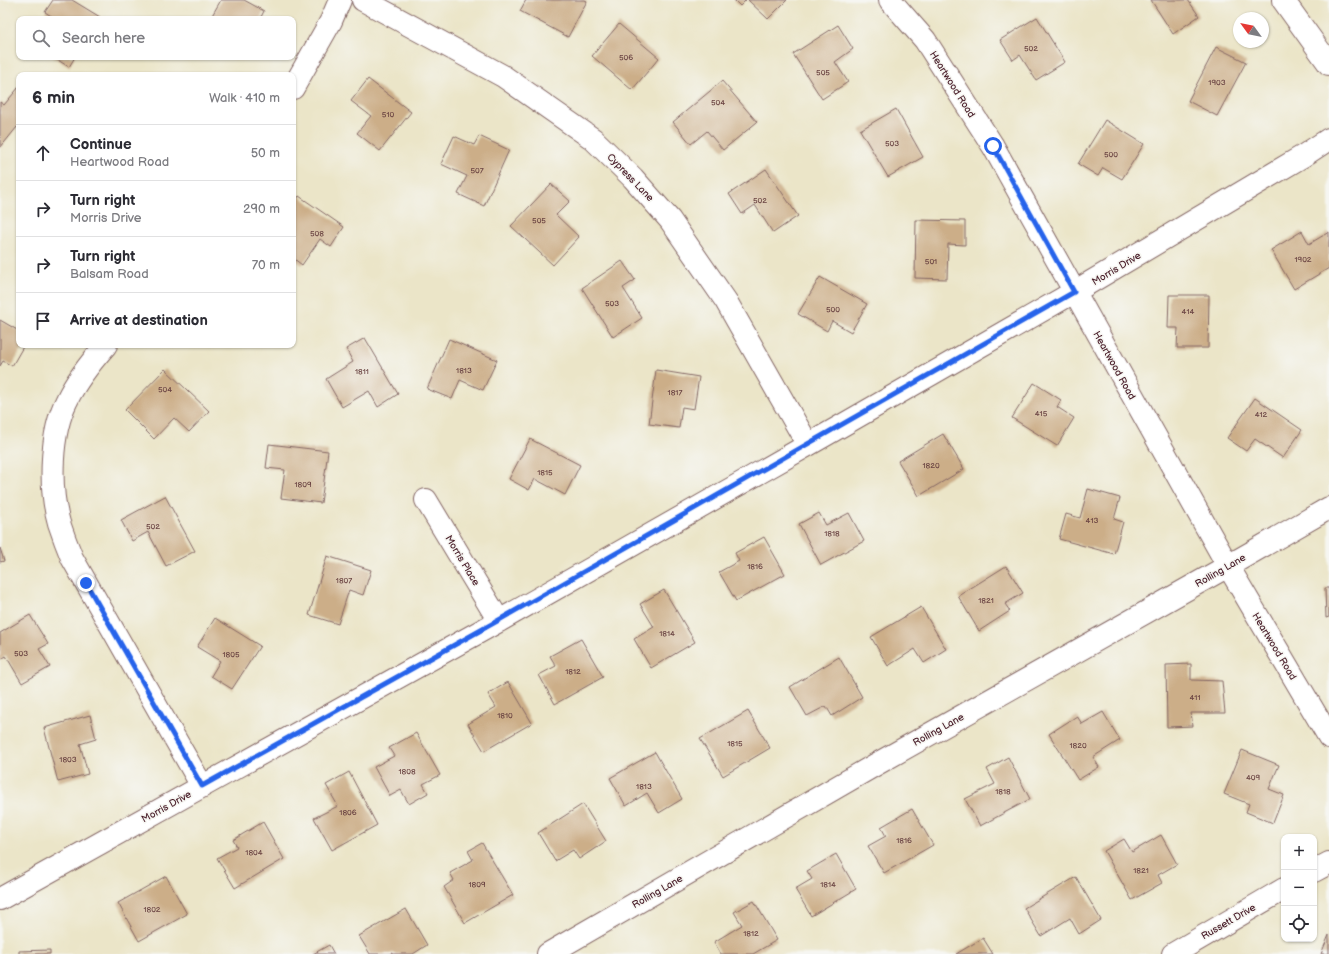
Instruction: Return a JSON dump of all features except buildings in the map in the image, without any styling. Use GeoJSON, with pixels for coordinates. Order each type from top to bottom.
{"type":"FeatureCollection","features":[{"type":"Feature","properties":{"kind":"street"},"geometry":{"type":"LineString","coordinates":[[296,83],[331,21],[340,0]]}},
{"type":"Feature","properties":{"kind":"street","name":"Cypress Lane"},"geometry":{"type":"LineString","coordinates":[[364,0],[503,76],[593,139],[633,178],[670,220],[726,301],[808,446]]}},
{"type":"Feature","properties":{"kind":"street","name":"Heartwood Road"},"geometry":{"type":"LineString","coordinates":[[890,0],[926,40],[988,140],[1228,566],[1329,737]]}},
{"type":"Feature","properties":{"kind":"street"},"geometry":{"type":"LineString","coordinates":[[1282,0],[1329,64]]}},
{"type":"Feature","properties":{"kind":"street","name":"Morris Drive"},"geometry":{"type":"LineString","coordinates":[[0,899],[808,446],[1074,292],[1303,156],[1329,138]]}},
{"type":"Feature","properties":{"kind":"street"},"geometry":{"type":"LineString","coordinates":[[103,348],[87,367],[67,400],[59,423],[53,452],[53,487],[59,522],[72,558],[202,786]]}},
{"type":"Feature","properties":{"kind":"street","name":"Morris Place"},"geometry":{"type":"LineString","coordinates":[[426,500],[499,620]]}},
{"type":"Feature","properties":{"kind":"street","name":"Rolling Lane"},"geometry":{"type":"LineString","coordinates":[[548,954],[875,765],[1329,508]]}},
{"type":"Feature","properties":{"kind":"street"},"geometry":{"type":"LineString","coordinates":[[1316,870],[1329,863]]}},
{"type":"Feature","properties":{"kind":"street","name":"Russett Drive"},"geometry":{"type":"LineString","coordinates":[[1173,954],[1281,891]]}},
{"type":"Feature","properties":{"kind":"route"},"geometry":{"type":"LineString","coordinates":[[86,583],[202,786],[808,446],[1074,292],[993,146]]}}]}
